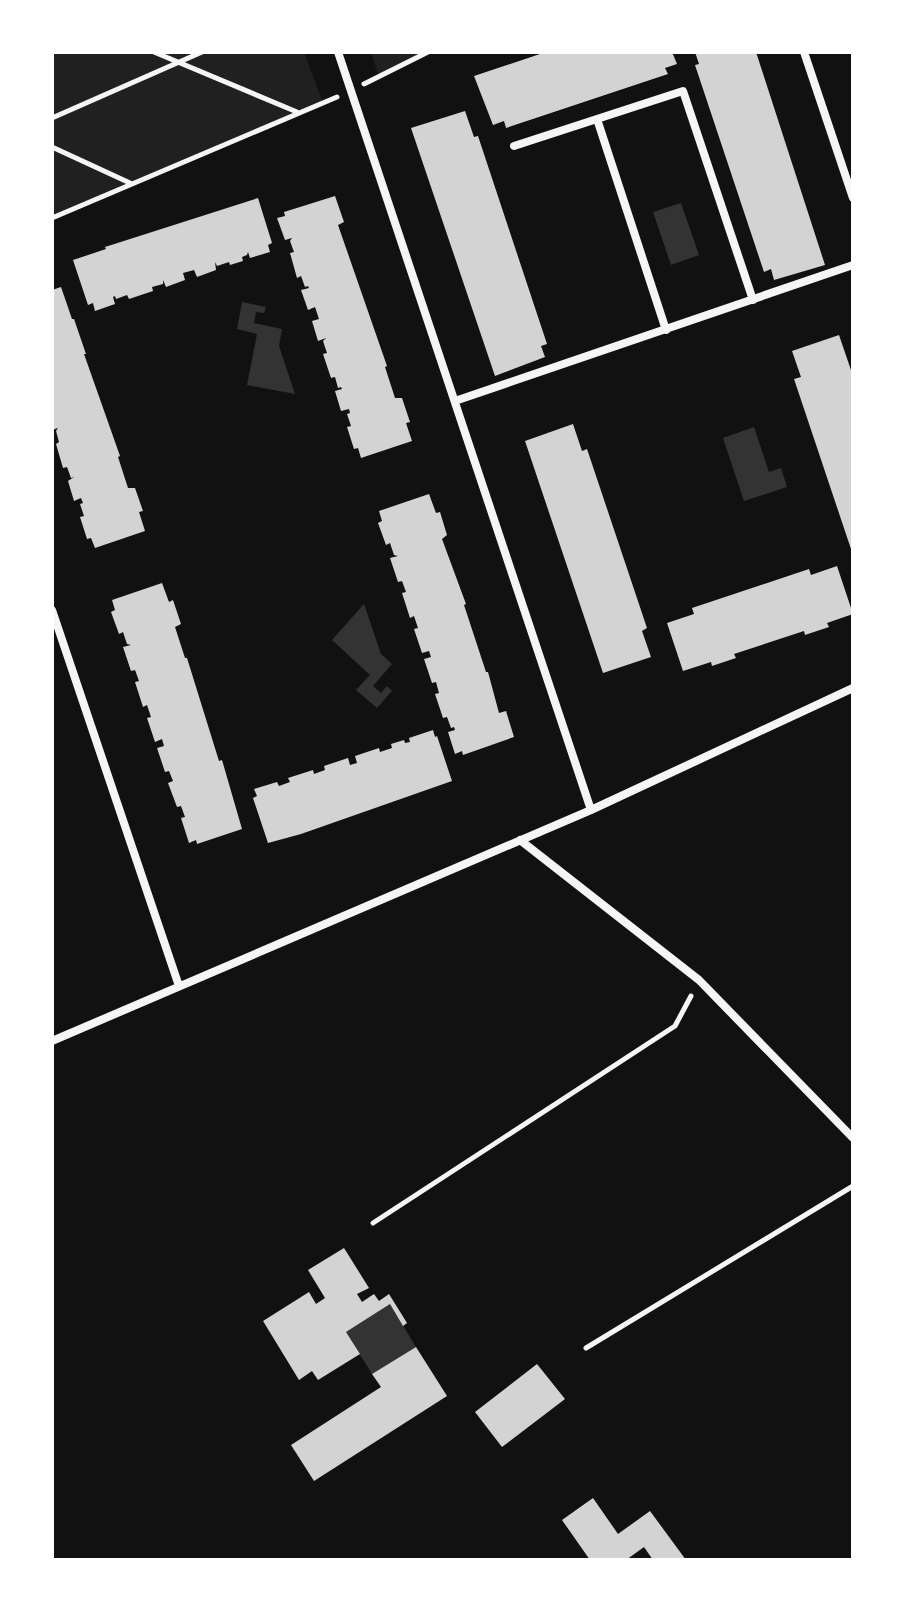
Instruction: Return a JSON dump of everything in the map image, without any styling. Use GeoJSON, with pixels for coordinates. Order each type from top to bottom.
{"type":"FeatureCollection","features":[{"type":"Feature","properties":{"kind":"street"},"geometry":{"type":"LineString","coordinates":[[338,52],[591,810]]}},
{"type":"Feature","properties":{"kind":"street"},"geometry":{"type":"LineString","coordinates":[[804,52],[853,198]]}},
{"type":"Feature","properties":{"kind":"street"},"geometry":{"type":"LineString","coordinates":[[514,146],[683,91],[753,300]]}},
{"type":"Feature","properties":{"kind":"street"},"geometry":{"type":"LineString","coordinates":[[597,119],[666,330]]}},
{"type":"Feature","properties":{"kind":"street"},"geometry":{"type":"LineString","coordinates":[[455,401],[853,265]]}},
{"type":"Feature","properties":{"kind":"street"},"geometry":{"type":"LineString","coordinates":[[52,610],[179,986]]}},
{"type":"Feature","properties":{"kind":"street"},"geometry":{"type":"LineString","coordinates":[[52,1041],[591,810],[853,688]]}},
{"type":"Feature","properties":{"kind":"street"},"geometry":{"type":"LineString","coordinates":[[520,840],[699,980],[853,1138]]}},
{"type":"Feature","properties":{"kind":"path"},"geometry":{"type":"LineString","coordinates":[[154,52],[298,113]]}},
{"type":"Feature","properties":{"kind":"path"},"geometry":{"type":"LineString","coordinates":[[52,118],[202,52]]}},
{"type":"Feature","properties":{"kind":"path"},"geometry":{"type":"LineString","coordinates":[[52,218],[351,90],[428,52]]}},
{"type":"Feature","properties":{"kind":"path"},"geometry":{"type":"LineString","coordinates":[[52,147],[130,183]]}},
{"type":"Feature","properties":{"kind":"path"},"geometry":{"type":"LineString","coordinates":[[373,1223],[675,1026],[699,980]]}},
{"type":"Feature","properties":{"kind":"path"},"geometry":{"type":"LineString","coordinates":[[586,1348],[853,1186]]}},
{"type":"Feature","properties":{"kind":"shaded area"},"geometry":{"type":"Polygon","coordinates":[[[52,52],[304,52],[323,103],[52,218],[52,52]]]}},
{"type":"Feature","properties":{"kind":"shaded area"},"geometry":{"type":"Polygon","coordinates":[[[371,52],[428,52],[379,77],[371,52]]]}},
{"type":"Feature","properties":{"kind":"shaded area"},"geometry":{"type":"Polygon","coordinates":[[[681,203],[699,255],[671,265],[653,212],[681,203]]]}},
{"type":"Feature","properties":{"kind":"shaded area"},"geometry":{"type":"Polygon","coordinates":[[[242,302],[266,307],[264,313],[256,312],[254,323],[282,329],[279,346],[295,394],[247,385],[257,334],[237,329],[242,302]]]}},
{"type":"Feature","properties":{"kind":"shaded area"},"geometry":{"type":"Polygon","coordinates":[[[754,427],[769,472],[781,468],[787,487],[744,501],[723,438],[754,427]]]}},
{"type":"Feature","properties":{"kind":"shaded area"},"geometry":{"type":"Polygon","coordinates":[[[364,604],[381,654],[392,664],[373,686],[381,693],[387,686],[392,691],[377,708],[356,690],[370,675],[332,640],[364,604]]]}},
{"type":"Feature","properties":{"kind":"shaded area"},"geometry":{"type":"Polygon","coordinates":[[[390,1304],[416,1347],[372,1374],[346,1332],[390,1304]]]}},
{"type":"Feature","properties":{"kind":"building"},"geometry":{"type":"Polygon","coordinates":[[[546,52],[672,52],[677,64],[665,68],[668,74],[506,128],[504,121],[493,125],[474,76],[546,52]]]}},
{"type":"Feature","properties":{"kind":"building"},"geometry":{"type":"Polygon","coordinates":[[[695,52],[756,52],[825,265],[774,280],[771,269],[764,272],[695,65],[699,64],[695,52]]]}},
{"type":"Feature","properties":{"kind":"building"},"geometry":{"type":"Polygon","coordinates":[[[465,111],[474,137],[478,136],[547,344],[541,346],[545,357],[495,376],[411,128],[465,111]]]}},
{"type":"Feature","properties":{"kind":"building"},"geometry":{"type":"Polygon","coordinates":[[[335,196],[344,222],[338,225],[387,366],[395,398],[402,398],[412,441],[361,458],[358,448],[354,449],[347,427],[351,426],[347,414],[350,413],[349,409],[341,411],[335,391],[342,389],[338,388],[335,377],[331,378],[323,354],[327,353],[323,341],[326,338],[318,341],[312,321],[319,319],[315,307],[308,310],[301,290],[309,288],[305,287],[301,276],[297,278],[290,253],[294,252],[290,241],[292,238],[285,240],[277,218],[285,216],[284,212],[335,196]]]}},
{"type":"Feature","properties":{"kind":"building"},"geometry":{"type":"Polygon","coordinates":[[[258,198],[272,243],[268,245],[270,252],[250,258],[248,252],[242,257],[243,261],[230,265],[229,262],[217,266],[215,262],[216,270],[197,277],[194,270],[183,273],[185,280],[166,287],[163,280],[163,284],[152,287],[153,291],[129,299],[127,295],[116,299],[115,296],[115,304],[95,311],[93,303],[88,305],[73,260],[258,198]]]}},
{"type":"Feature","properties":{"kind":"building"},"geometry":{"type":"Polygon","coordinates":[[[61,287],[120,456],[128,488],[135,488],[143,511],[139,512],[145,531],[95,548],[91,538],[87,539],[80,517],[84,516],[81,498],[74,501],[68,481],[74,477],[71,478],[67,467],[63,468],[56,444],[59,442],[58,428],[52,430],[52,290],[61,287]]]}},
{"type":"Feature","properties":{"kind":"building"},"geometry":{"type":"Polygon","coordinates":[[[839,335],[853,376],[852,552],[794,379],[801,377],[792,351],[839,335]]]}},
{"type":"Feature","properties":{"kind":"building"},"geometry":{"type":"Polygon","coordinates":[[[573,424],[582,451],[587,449],[647,628],[642,631],[651,657],[603,673],[525,441],[573,424]]]}},
{"type":"Feature","properties":{"kind":"building"},"geometry":{"type":"Polygon","coordinates":[[[429,494],[436,513],[440,512],[447,535],[442,539],[466,604],[499,713],[506,711],[514,737],[463,755],[462,751],[455,754],[448,732],[455,730],[447,717],[443,718],[435,694],[439,693],[436,682],[432,683],[424,659],[431,657],[429,651],[422,653],[414,629],[418,628],[414,616],[410,618],[402,593],[406,592],[402,581],[398,582],[390,558],[398,556],[394,555],[390,543],[386,545],[378,523],[382,521],[379,511],[429,494]]]}},
{"type":"Feature","properties":{"kind":"building"},"geometry":{"type":"Polygon","coordinates":[[[837,566],[853,614],[827,623],[829,627],[805,635],[804,631],[734,654],[736,658],[712,666],[711,662],[683,671],[667,623],[694,614],[692,608],[809,569],[811,575],[837,566]]]}},
{"type":"Feature","properties":{"kind":"building"},"geometry":{"type":"Polygon","coordinates":[[[162,583],[169,602],[173,600],[181,624],[175,627],[219,761],[222,760],[242,829],[197,844],[196,840],[189,843],[181,818],[185,817],[181,806],[177,807],[168,783],[173,781],[169,771],[165,772],[157,748],[164,746],[162,739],[155,742],[147,718],[151,717],[147,705],[143,707],[135,682],[139,681],[135,670],[131,671],[123,647],[131,645],[127,644],[123,632],[119,634],[111,612],[115,610],[112,600],[162,583]]]}},
{"type":"Feature","properties":{"kind":"building"},"geometry":{"type":"Polygon","coordinates":[[[433,730],[452,781],[268,843],[253,798],[257,796],[254,789],[277,782],[279,786],[290,782],[288,778],[313,770],[314,774],[325,770],[324,766],[348,758],[350,765],[357,763],[355,756],[379,748],[380,752],[404,740],[405,743],[410,742],[409,738],[433,730]]]}},
{"type":"Feature","properties":{"kind":"building"},"geometry":{"type":"Polygon","coordinates":[[[344,1248],[369,1288],[357,1294],[362,1302],[374,1294],[379,1301],[389,1294],[407,1323],[403,1326],[390,1304],[346,1332],[360,1354],[318,1380],[312,1371],[299,1380],[263,1321],[309,1292],[316,1304],[325,1298],[308,1270],[344,1248]]]}},
{"type":"Feature","properties":{"kind":"building"},"geometry":{"type":"Polygon","coordinates":[[[416,1347],[447,1396],[314,1481],[291,1445],[381,1387],[372,1374],[416,1347]]]}},
{"type":"Feature","properties":{"kind":"building"},"geometry":{"type":"Polygon","coordinates":[[[537,1364],[565,1399],[502,1447],[475,1412],[537,1364]]]}},
{"type":"Feature","properties":{"kind":"building"},"geometry":{"type":"Polygon","coordinates":[[[593,1498],[618,1534],[650,1511],[686,1560],[653,1560],[644,1547],[626,1560],[590,1560],[562,1520],[593,1498]]]}}]}
